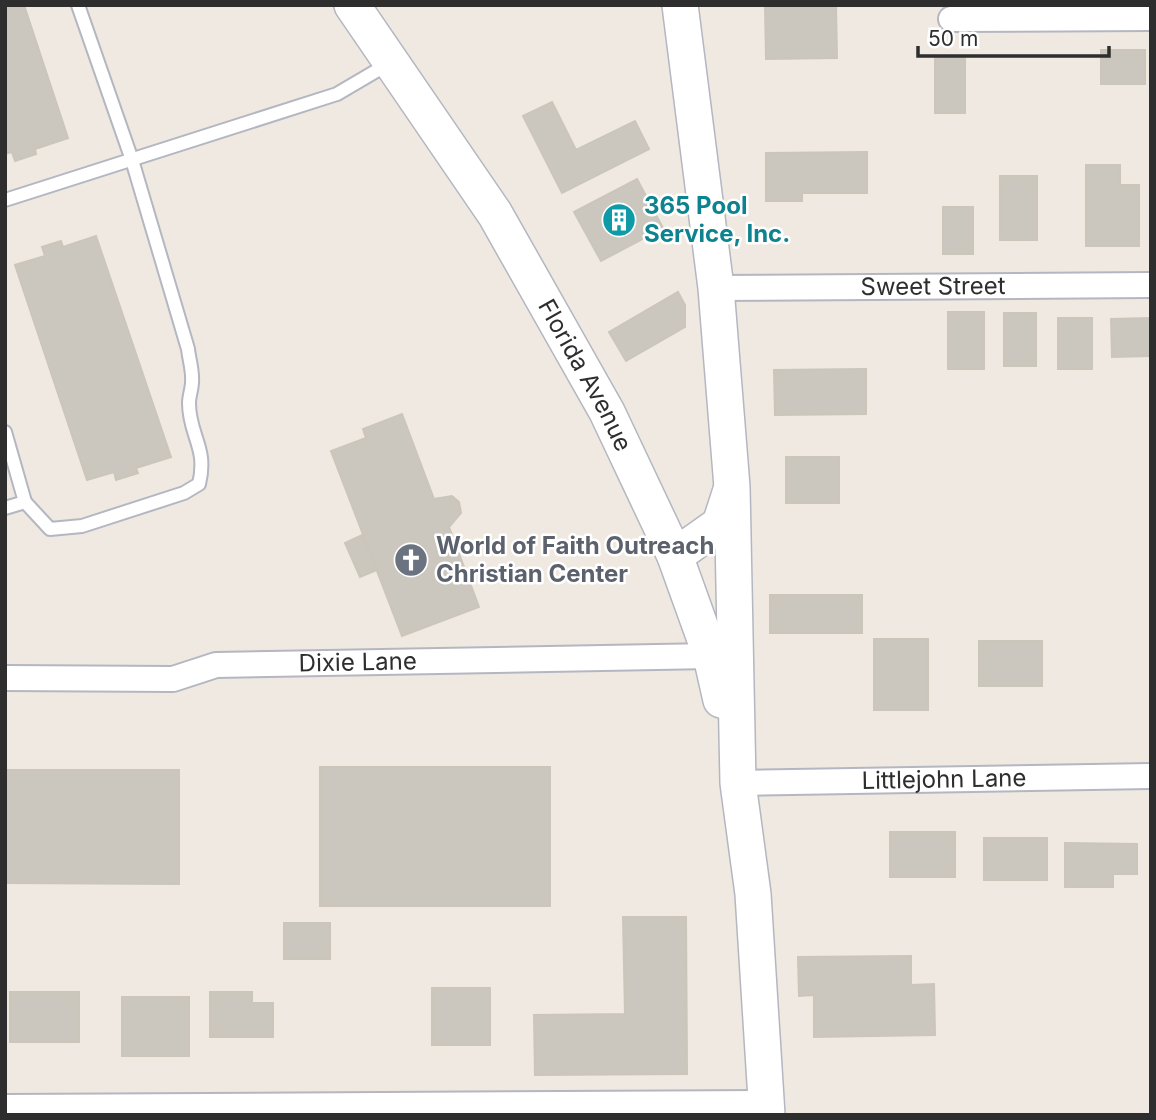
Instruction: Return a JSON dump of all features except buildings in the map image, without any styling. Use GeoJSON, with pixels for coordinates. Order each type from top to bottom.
{"type":"FeatureCollection","features":[{"type":"Feature","properties":{"kind":"street","name":"Florida Avenue"},"geometry":{"type":"LineString","coordinates":[[352,5],[495,215],[607,412],[675,556],[711,656],[738,783]]}},
{"type":"Feature","properties":{"kind":"street"},"geometry":{"type":"LineString","coordinates":[[5,1107],[767,1109],[753,894],[738,783],[732,487],[716,288],[680,5]]}},
{"type":"Feature","properties":{"kind":"street"},"geometry":{"type":"LineString","coordinates":[[951,19],[1151,18]]}},
{"type":"Feature","properties":{"kind":"street","name":"Sweet Street"},"geometry":{"type":"LineString","coordinates":[[716,288],[1151,285]]}},
{"type":"Feature","properties":{"kind":"street"},"geometry":{"type":"LineString","coordinates":[[675,556],[719,524],[732,487]]}},
{"type":"Feature","properties":{"kind":"street","name":"Dixie Lane"},"geometry":{"type":"LineString","coordinates":[[5,678],[173,679],[216,665],[711,656]]}},
{"type":"Feature","properties":{"kind":"street","name":"Littlejohn Lane"},"geometry":{"type":"LineString","coordinates":[[738,783],[1151,776]]}},
{"type":"Feature","properties":{"kind":"lane"},"geometry":{"type":"LineString","coordinates":[[5,432],[25,502],[50,529],[82,526],[184,493],[199,484],[203,466],[189,404],[192,381],[188,349],[132,160],[78,5]]}},
{"type":"Feature","properties":{"kind":"lane"},"geometry":{"type":"LineString","coordinates":[[5,200],[337,94],[391,62]]}},
{"type":"Feature","properties":{"kind":"lane"},"geometry":{"type":"LineString","coordinates":[[5,508],[25,502]]}},
{"type":"Feature","properties":{"kind":"place","name":"365 Pool Service, Inc."},"geometry":{"type":"Point","coordinates":[619,220]}},
{"type":"Feature","properties":{"kind":"place","name":"World of Faith Outreach Christian Center"},"geometry":{"type":"Point","coordinates":[411,560]}}]}
